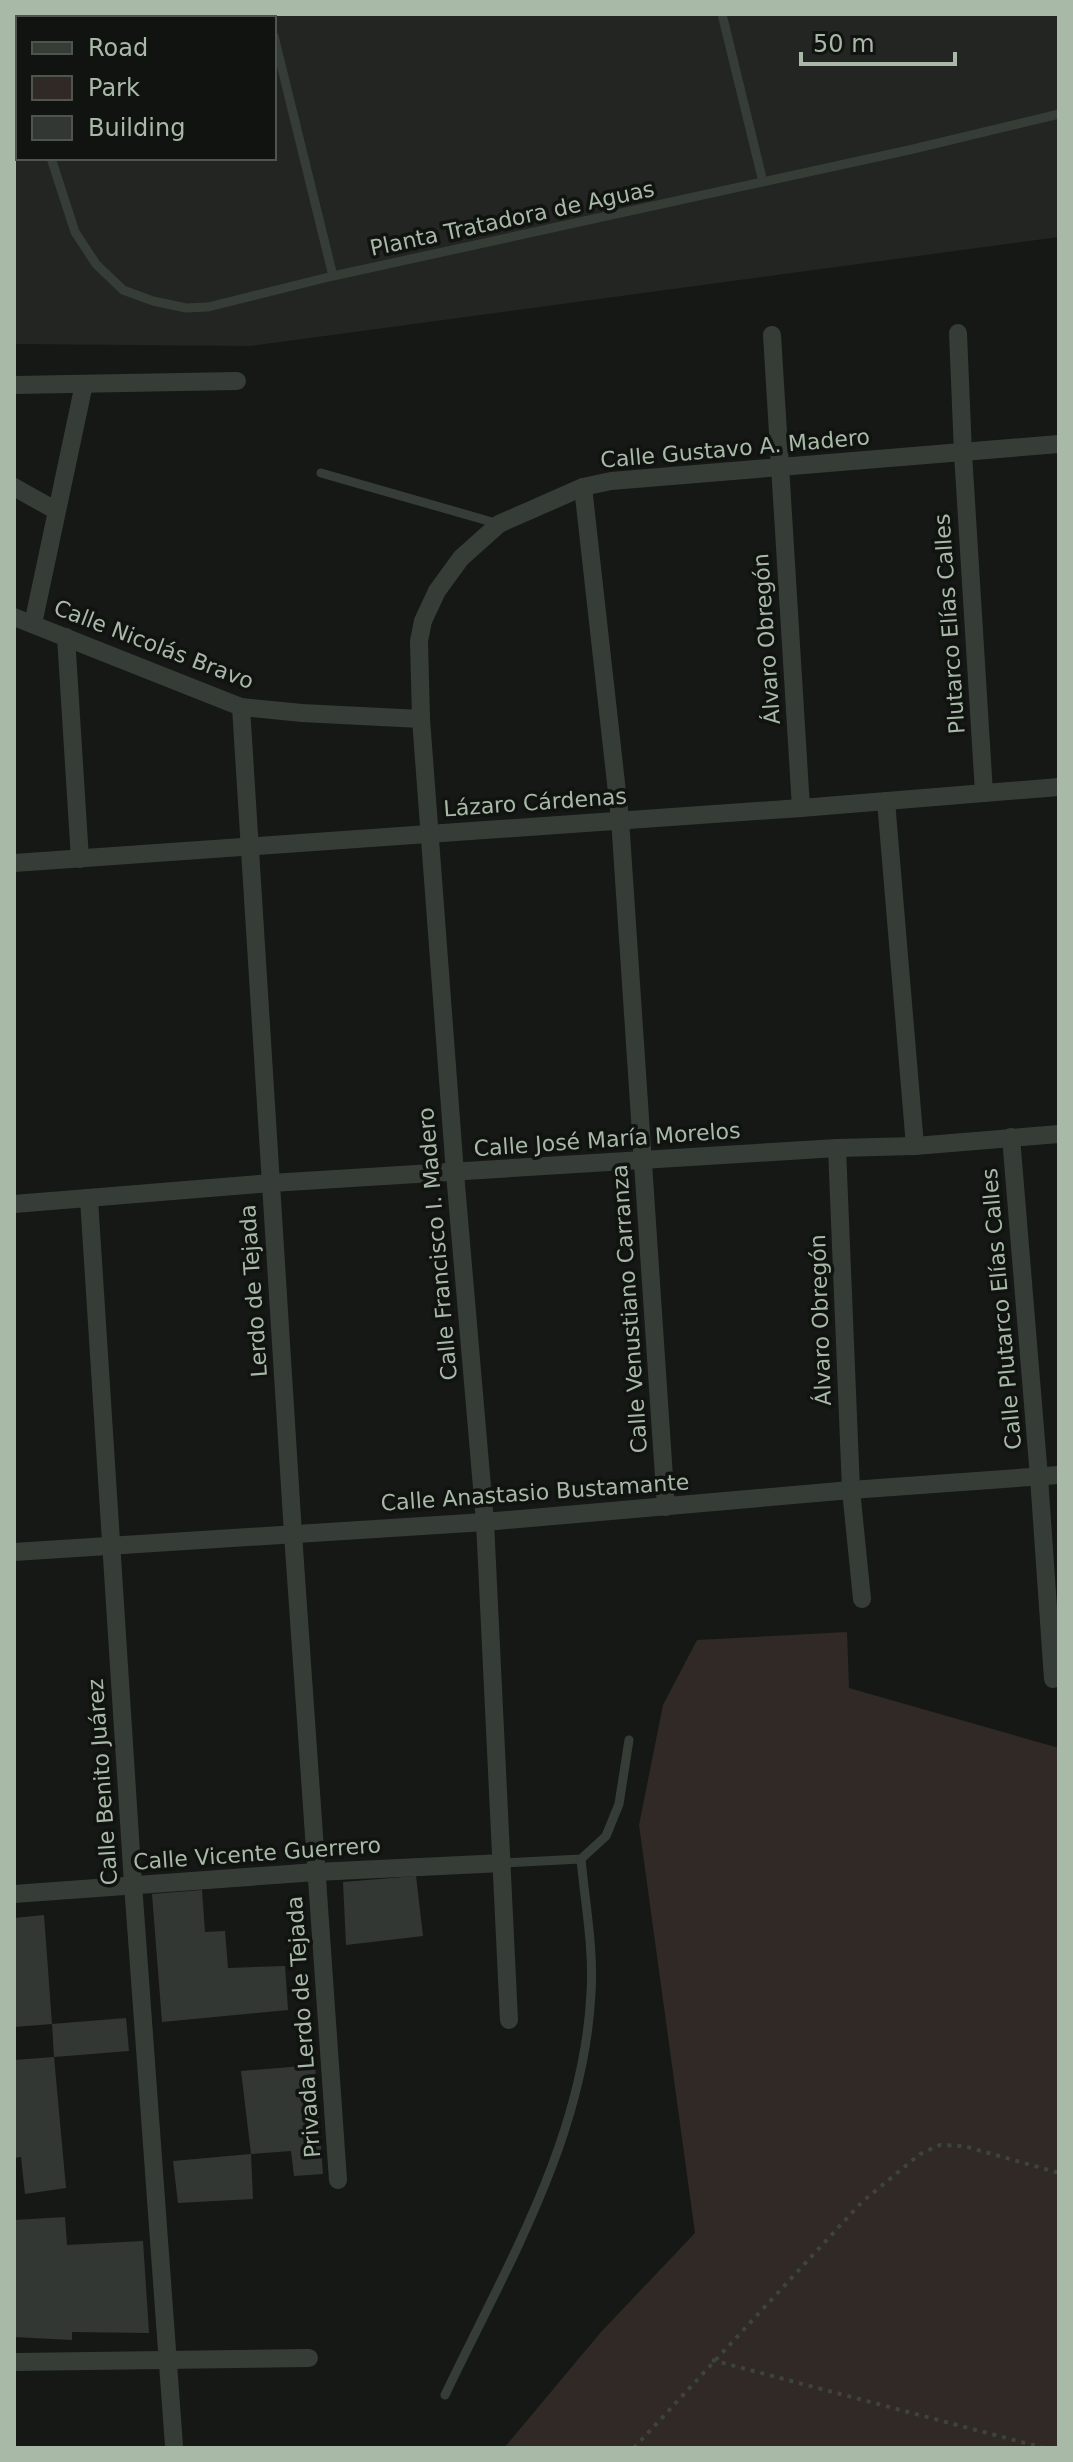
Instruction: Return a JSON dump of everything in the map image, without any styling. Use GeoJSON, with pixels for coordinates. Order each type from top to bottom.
{"type":"FeatureCollection","features":[{"type":"Feature","properties":{"kind":"street","name":"Plutarco Elías Calles"},"geometry":{"type":"LineString","coordinates":[[958,333],[984,793]]}},
{"type":"Feature","properties":{"kind":"street","name":"Álvaro Obregón"},"geometry":{"type":"LineString","coordinates":[[772,335],[801,808]]}},
{"type":"Feature","properties":{"kind":"street"},"geometry":{"type":"LineString","coordinates":[[14,385],[237,381]]}},
{"type":"Feature","properties":{"kind":"street"},"geometry":{"type":"LineString","coordinates":[[33,624],[84,384]]}},
{"type":"Feature","properties":{"kind":"street","name":"Calle Gustavo A. Madero"},"geometry":{"type":"LineString","coordinates":[[423,621],[437,591],[461,558],[499,524],[583,487],[611,481],[1059,444]]}},
{"type":"Feature","properties":{"kind":"street"},"geometry":{"type":"LineString","coordinates":[[14,487],[55,510]]}},
{"type":"Feature","properties":{"kind":"street","name":"Calle Venustiano Carranza"},"geometry":{"type":"LineString","coordinates":[[583,487],[620,819],[666,1507]]}},
{"type":"Feature","properties":{"kind":"street","name":"Calle Nicolás Bravo"},"geometry":{"type":"LineString","coordinates":[[14,617],[241,707],[421,719]]}},
{"type":"Feature","properties":{"kind":"street","name":"Calle Francisco I. Madero"},"geometry":{"type":"LineString","coordinates":[[423,621],[419,641],[421,719],[485,1522],[509,2020]]}},
{"type":"Feature","properties":{"kind":"street"},"geometry":{"type":"LineString","coordinates":[[66,637],[80,859]]}},
{"type":"Feature","properties":{"kind":"street","name":"Lerdo de Tejada"},"geometry":{"type":"LineString","coordinates":[[241,707],[316,1872]]}},
{"type":"Feature","properties":{"kind":"street","name":"Lázaro Cárdenas"},"geometry":{"type":"LineString","coordinates":[[14,863],[1059,787]]}},
{"type":"Feature","properties":{"kind":"street"},"geometry":{"type":"LineString","coordinates":[[886,801],[915,1146]]}},
{"type":"Feature","properties":{"kind":"street","name":"Calle José María Morelos"},"geometry":{"type":"LineString","coordinates":[[14,1204],[271,1183],[837,1148],[915,1146],[1059,1134]]}},
{"type":"Feature","properties":{"kind":"street","name":"Calle Plutarco Elías Calles"},"geometry":{"type":"LineString","coordinates":[[1011,1137],[1053,1679]]}},
{"type":"Feature","properties":{"kind":"street","name":"Álvaro Obregón"},"geometry":{"type":"LineString","coordinates":[[837,1148],[851,1490],[862,1599]]}},
{"type":"Feature","properties":{"kind":"street","name":"Calle Benito Juárez"},"geometry":{"type":"LineString","coordinates":[[89,1199],[133,1884],[174,2446]]}},
{"type":"Feature","properties":{"kind":"street","name":"Calle Anastasio Bustamante"},"geometry":{"type":"LineString","coordinates":[[14,1552],[485,1522],[1059,1475]]}},
{"type":"Feature","properties":{"kind":"street","name":"Calle Vicente Guerrero"},"geometry":{"type":"LineString","coordinates":[[14,1894],[316,1872],[503,1863]]}},
{"type":"Feature","properties":{"kind":"street","name":"Privada Lerdo de Tejada"},"geometry":{"type":"LineString","coordinates":[[316,1872],[338,2180]]}},
{"type":"Feature","properties":{"kind":"street"},"geometry":{"type":"LineString","coordinates":[[14,2362],[309,2358]]}},
{"type":"Feature","properties":{"kind":"lane"},"geometry":{"type":"LineString","coordinates":[[722,14],[763,182]]}},
{"type":"Feature","properties":{"kind":"lane"},"geometry":{"type":"LineString","coordinates":[[276,44],[333,276]]}},
{"type":"Feature","properties":{"kind":"lane","name":"Planta Tratadora de Aguas"},"geometry":{"type":"LineString","coordinates":[[52,160],[75,232],[96,264],[123,290],[186,308],[208,307],[333,276],[1059,114]]}},
{"type":"Feature","properties":{"kind":"lane"},"geometry":{"type":"LineString","coordinates":[[321,473],[499,524]]}},
{"type":"Feature","properties":{"kind":"lane"},"geometry":{"type":"LineString","coordinates":[[503,1863],[581,1859],[606,1836],[619,1804],[629,1740]]}},
{"type":"Feature","properties":{"kind":"lane"},"geometry":{"type":"LineString","coordinates":[[445,2395],[549,2178],[581,2079],[592,1992],[581,1859]]}},
{"type":"Feature","properties":{"kind":"path"},"geometry":{"type":"LineString","coordinates":[[634,2448],[712,2360],[862,2202],[920,2154],[940,2145],[964,2146],[1059,2173]]}},
{"type":"Feature","properties":{"kind":"path"},"geometry":{"type":"LineString","coordinates":[[712,2360],[1044,2448]]}},
{"type":"Feature","properties":{"kind":"shaded area"},"geometry":{"type":"Polygon","coordinates":[[[14,14],[1059,14],[1059,237],[250,346],[14,344],[14,14]]]}},
{"type":"Feature","properties":{"kind":"green space"},"geometry":{"type":"Polygon","coordinates":[[[847,1632],[849,1688],[1059,1748],[1059,2448],[504,2448],[601,2332],[695,2233],[639,1825],[663,1705],[697,1640],[847,1632]]]}},
{"type":"Feature","properties":{"kind":"building"},"geometry":{"type":"Polygon","coordinates":[[[416,1876],[423,1936],[346,1945],[343,1882],[416,1876]]]}},
{"type":"Feature","properties":{"kind":"building"},"geometry":{"type":"Polygon","coordinates":[[[202,1890],[205,1932],[225,1931],[228,1968],[285,1966],[288,2010],[162,2022],[152,1894],[202,1890]]]}},
{"type":"Feature","properties":{"kind":"building"},"geometry":{"type":"Polygon","coordinates":[[[44,1915],[52,2024],[14,2027],[14,1918],[44,1915]]]}},
{"type":"Feature","properties":{"kind":"building"},"geometry":{"type":"Polygon","coordinates":[[[126,2018],[129,2051],[54,2057],[52,2024],[126,2018]]]}},
{"type":"Feature","properties":{"kind":"building"},"geometry":{"type":"Polygon","coordinates":[[[54,2057],[66,2188],[25,2194],[21,2157],[14,2158],[14,2060],[54,2057]]]}},
{"type":"Feature","properties":{"kind":"building"},"geometry":{"type":"Polygon","coordinates":[[[315,2065],[323,2174],[294,2176],[291,2151],[251,2154],[241,2071],[315,2065]]]}},
{"type":"Feature","properties":{"kind":"building"},"geometry":{"type":"Polygon","coordinates":[[[251,2154],[253,2199],[178,2203],[173,2161],[251,2154]]]}},
{"type":"Feature","properties":{"kind":"building"},"geometry":{"type":"Polygon","coordinates":[[[65,2217],[67,2245],[143,2241],[149,2333],[72,2332],[72,2340],[14,2337],[14,2220],[65,2217]]]}}]}
